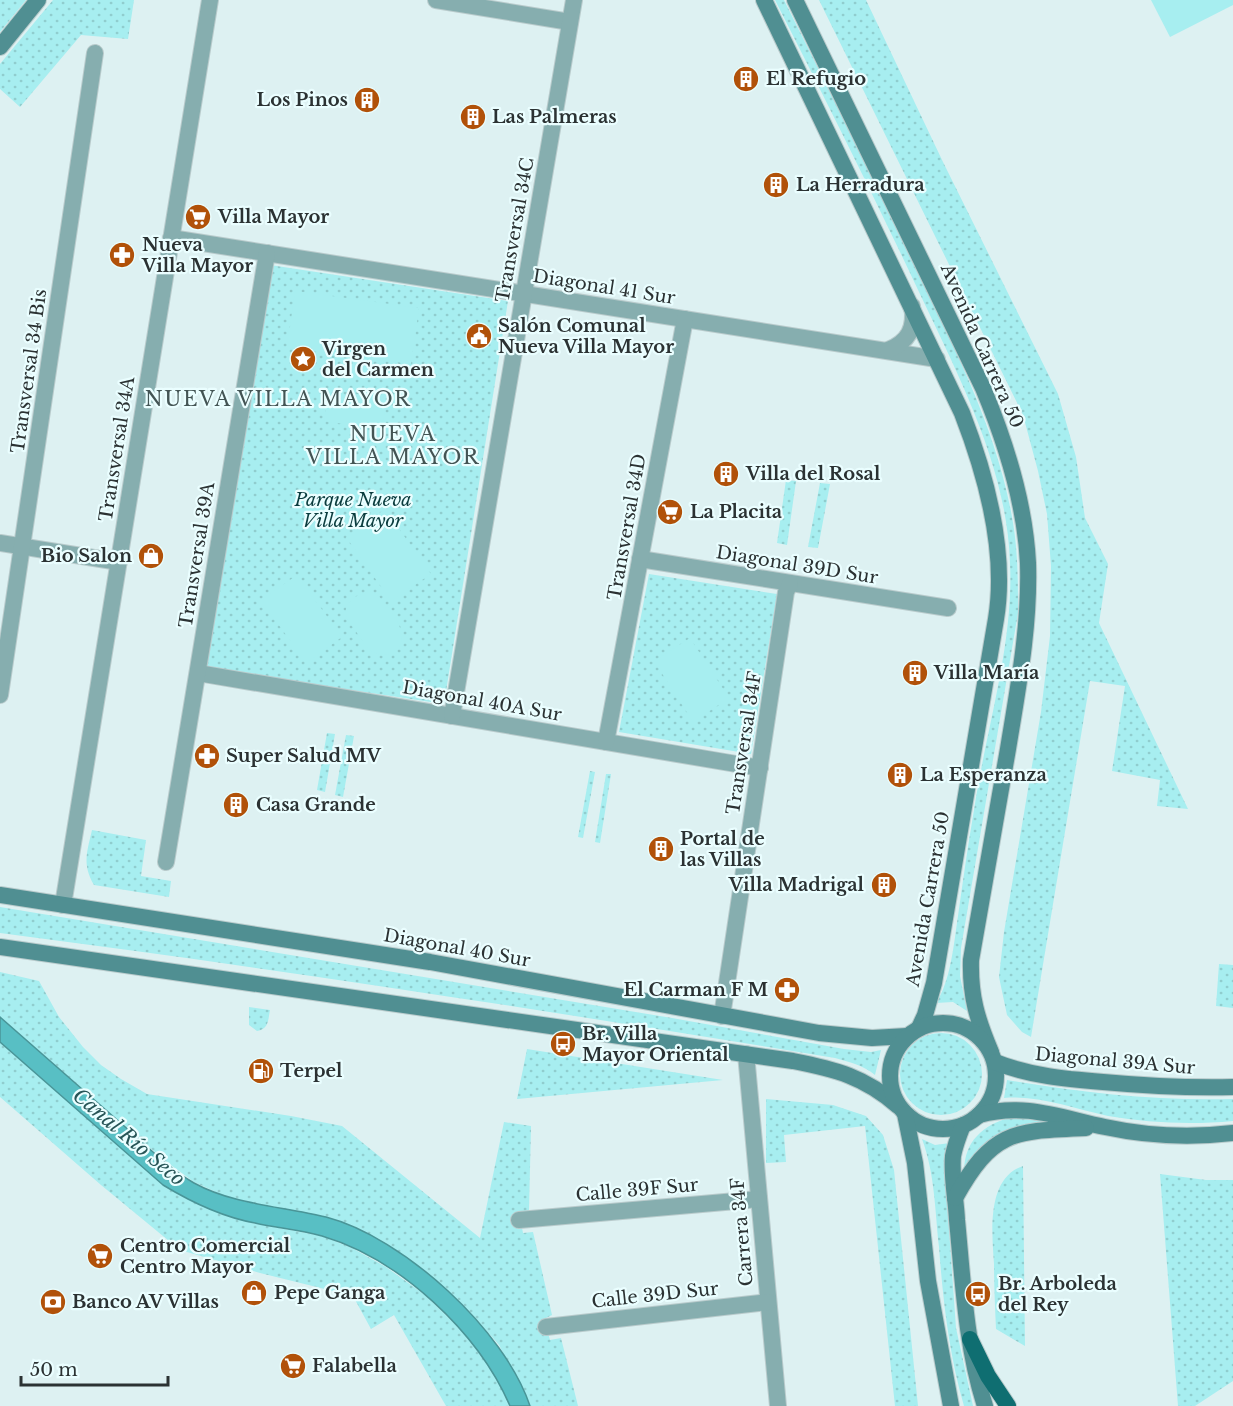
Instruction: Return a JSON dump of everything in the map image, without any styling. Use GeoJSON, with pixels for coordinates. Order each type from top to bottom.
{"type":"FeatureCollection","features":[{"type":"Feature","properties":{"kind":"highway"},"geometry":{"type":"LineString","coordinates":[[970,1339],[988,1376],[1008,1406]]}},
{"type":"Feature","properties":{"kind":"main road"},"geometry":{"type":"LineString","coordinates":[[0,47],[38,0]]}},
{"type":"Feature","properties":{"kind":"main road","name":"Avenida Carrera 50"},"geometry":{"type":"LineString","coordinates":[[764,0],[962,413],[980,462],[997,548],[998,607],[934,982],[925,1015],[913,1032]]}},
{"type":"Feature","properties":{"kind":"main road","name":"Avenida Carrera 50"},"geometry":{"type":"LineString","coordinates":[[795,0],[983,387],[998,422],[1007,452],[1023,524],[1028,562],[1026,625],[1019,682],[971,960],[973,1000],[977,1019],[993,1057]]}},
{"type":"Feature","properties":{"kind":"main road","name":"Diagonal 40 Sur"},"geometry":{"type":"LineString","coordinates":[[0,895],[430,962],[722,1016],[845,1036],[887,1038],[913,1032]]}},
{"type":"Feature","properties":{"kind":"main road"},"geometry":{"type":"LineString","coordinates":[[0,947],[746,1054],[836,1070],[870,1085],[901,1110],[917,1123],[932,1128],[948,1129],[963,1125],[979,1115],[988,1104],[994,1091],[996,1077],[993,1057],[981,1038],[967,1028],[951,1023],[934,1023],[913,1032],[897,1048],[891,1062],[889,1077],[891,1092],[901,1110],[915,1163],[928,1281],[951,1406]]}},
{"type":"Feature","properties":{"kind":"main road","name":"Diagonal 39A Sur"},"geometry":{"type":"LineString","coordinates":[[993,1057],[1011,1069],[1051,1077],[1152,1086],[1233,1087]]}},
{"type":"Feature","properties":{"kind":"main road"},"geometry":{"type":"LineString","coordinates":[[979,1115],[1012,1109],[1029,1110],[1144,1133],[1176,1135],[1233,1133]]}},
{"type":"Feature","properties":{"kind":"main road"},"geometry":{"type":"LineString","coordinates":[[963,1125],[953,1154],[956,1198],[970,1339],[985,1406]]}},
{"type":"Feature","properties":{"kind":"main road"},"geometry":{"type":"LineString","coordinates":[[956,1198],[975,1164],[993,1147],[1009,1138],[1027,1132],[1106,1127]]}},
{"type":"Feature","properties":{"kind":"street","name":"Transversal 34A"},"geometry":{"type":"LineString","coordinates":[[63,905],[210,0]]}},
{"type":"Feature","properties":{"kind":"street"},"geometry":{"type":"LineString","coordinates":[[436,0],[570,22]]}},
{"type":"Feature","properties":{"kind":"street","name":"Transversal 34C"},"geometry":{"type":"LineString","coordinates":[[452,716],[574,0]]}},
{"type":"Feature","properties":{"kind":"street","name":"Transversal 34 Bis"},"geometry":{"type":"LineString","coordinates":[[0,695],[95,53]]}},
{"type":"Feature","properties":{"kind":"street","name":"Diagonal 41 Sur"},"geometry":{"type":"LineString","coordinates":[[171,238],[938,359]]}},
{"type":"Feature","properties":{"kind":"street","name":"Transversal 39A"},"geometry":{"type":"LineString","coordinates":[[166,862],[267,253]]}},
{"type":"Feature","properties":{"kind":"street"},"geometry":{"type":"LineString","coordinates":[[888,350],[902,343],[910,333],[914,322],[911,305]]}},
{"type":"Feature","properties":{"kind":"street","name":"Transversal 34D"},"geometry":{"type":"LineString","coordinates":[[606,742],[685,319]]}},
{"type":"Feature","properties":{"kind":"street"},"geometry":{"type":"LineString","coordinates":[[0,543],[119,562]]}},
{"type":"Feature","properties":{"kind":"street","name":"Diagonal 39D Sur"},"geometry":{"type":"LineString","coordinates":[[640,560],[948,608]]}},
{"type":"Feature","properties":{"kind":"street","name":"Transversal 34F"},"geometry":{"type":"LineString","coordinates":[[722,1016],[786,592],[790,584]]}},
{"type":"Feature","properties":{"kind":"street","name":"Diagonal 40A Sur"},"geometry":{"type":"LineString","coordinates":[[198,673],[760,768]]}},
{"type":"Feature","properties":{"kind":"street","name":"Carrera 34F"},"geometry":{"type":"LineString","coordinates":[[746,1054],[778,1406]]}},
{"type":"Feature","properties":{"kind":"street","name":"Calle 39F Sur"},"geometry":{"type":"LineString","coordinates":[[519,1220],[759,1199]]}},
{"type":"Feature","properties":{"kind":"street","name":"Calle 39D Sur"},"geometry":{"type":"LineString","coordinates":[[546,1327],[768,1302]]}},
{"type":"Feature","properties":{"kind":"green space"},"geometry":{"type":"Polygon","coordinates":[[[0,0],[26,0],[0,32],[0,0]]]}},
{"type":"Feature","properties":{"kind":"green space"},"geometry":{"type":"Polygon","coordinates":[[[53,0],[134,0],[128,39],[81,35],[20,107],[0,89],[0,64],[53,0]]]}},
{"type":"Feature","properties":{"kind":"green space"},"geometry":{"type":"Polygon","coordinates":[[[775,0],[784,0],[959,359],[997,456],[1013,523],[1017,557],[1018,613],[961,948],[960,976],[967,1011],[953,1002],[936,1003],[945,984],[951,961],[979,780],[1004,655],[1010,593],[1007,527],[990,457],[965,390],[884,219],[775,0]]]}},
{"type":"Feature","properties":{"kind":"green space"},"geometry":{"type":"Polygon","coordinates":[[[819,0],[866,0],[1058,394],[1076,457],[1085,518],[1108,564],[1099,623],[1188,809],[1157,806],[1160,780],[1112,771],[1125,686],[1090,681],[1031,1037],[1022,1032],[1007,1015],[999,977],[1004,932],[1041,712],[1050,636],[1051,566],[1047,514],[1023,415],[819,0]]]}},
{"type":"Feature","properties":{"kind":"green space"},"geometry":{"type":"Polygon","coordinates":[[[1151,0],[1233,0],[1233,5],[1170,37],[1151,0]]]}},
{"type":"Feature","properties":{"kind":"green space","name":"Parque Nueva Villa Mayor"},"geometry":{"type":"Polygon","coordinates":[[[270,265],[508,301],[444,704],[206,668],[270,265]]]}},
{"type":"Feature","properties":{"kind":"green space"},"geometry":{"type":"Polygon","coordinates":[[[295,291],[419,308],[411,364],[287,348],[295,291]]]}},
{"type":"Feature","properties":{"kind":"green space"},"geometry":{"type":"Polygon","coordinates":[[[328,397],[386,406],[382,430],[324,421],[328,397]]]}},
{"type":"Feature","properties":{"kind":"green space"},"geometry":{"type":"Polygon","coordinates":[[[786,480],[796,481],[787,545],[777,543],[786,480]]]}},
{"type":"Feature","properties":{"kind":"green space"},"geometry":{"type":"Polygon","coordinates":[[[820,483],[830,484],[818,548],[808,547],[820,483]]]}},
{"type":"Feature","properties":{"kind":"green space"},"geometry":{"type":"Polygon","coordinates":[[[385,509],[431,574],[391,601],[346,537],[385,509]]]}},
{"type":"Feature","properties":{"kind":"green space"},"geometry":{"type":"Polygon","coordinates":[[[649,574],[777,594],[751,754],[619,732],[649,574]]]}},
{"type":"Feature","properties":{"kind":"green space"},"geometry":{"type":"Polygon","coordinates":[[[297,575],[342,637],[306,663],[261,600],[297,575]]]}},
{"type":"Feature","properties":{"kind":"green space"},"geometry":{"type":"Polygon","coordinates":[[[372,591],[384,602],[400,627],[401,643],[397,649],[387,655],[376,654],[369,650],[347,617],[349,602],[362,593],[372,591]]]}},
{"type":"Feature","properties":{"kind":"green space"},"geometry":{"type":"Polygon","coordinates":[[[690,638],[729,698],[693,722],[654,661],[690,638]]]}},
{"type":"Feature","properties":{"kind":"green space"},"geometry":{"type":"Polygon","coordinates":[[[327,733],[335,734],[325,792],[317,790],[327,733]]]}},
{"type":"Feature","properties":{"kind":"green space"},"geometry":{"type":"Polygon","coordinates":[[[346,735],[354,736],[343,797],[335,795],[346,735]]]}},
{"type":"Feature","properties":{"kind":"green space"},"geometry":{"type":"Polygon","coordinates":[[[590,771],[595,772],[583,838],[578,837],[590,771]]]}},
{"type":"Feature","properties":{"kind":"green space"},"geometry":{"type":"Polygon","coordinates":[[[606,774],[611,774],[600,843],[595,842],[606,774]]]}},
{"type":"Feature","properties":{"kind":"green space"},"geometry":{"type":"Polygon","coordinates":[[[92,830],[146,840],[141,876],[171,881],[169,897],[94,885],[87,864],[92,830]]]}},
{"type":"Feature","properties":{"kind":"green space"},"geometry":{"type":"Polygon","coordinates":[[[0,907],[672,1018],[844,1049],[871,1052],[881,1050],[875,1075],[861,1066],[835,1058],[731,1041],[314,976],[0,933],[0,907]]]}},
{"type":"Feature","properties":{"kind":"green space"},"geometry":{"type":"Polygon","coordinates":[[[1219,964],[1233,965],[1233,1008],[1216,1006],[1219,964]]]}},
{"type":"Feature","properties":{"kind":"green space"},"geometry":{"type":"Polygon","coordinates":[[[0,972],[39,981],[59,1017],[83,1047],[101,1065],[147,1094],[342,1126],[480,1238],[504,1122],[531,1126],[529,1211],[519,1212],[523,1233],[533,1232],[552,1315],[544,1319],[550,1340],[561,1338],[578,1406],[530,1406],[499,1345],[470,1312],[400,1253],[356,1227],[326,1217],[229,1198],[194,1182],[164,1160],[0,1017],[0,972]]]}},
{"type":"Feature","properties":{"kind":"green space"},"geometry":{"type":"Polygon","coordinates":[[[249,1007],[270,1010],[267,1024],[261,1030],[257,1031],[249,1025],[249,1007]]]}},
{"type":"Feature","properties":{"kind":"green space"},"geometry":{"type":"Polygon","coordinates":[[[941,1033],[957,1036],[970,1045],[979,1058],[982,1074],[979,1090],[970,1103],[957,1112],[941,1115],[925,1112],[912,1103],[903,1090],[900,1074],[903,1058],[912,1045],[925,1036],[941,1033]]]}},
{"type":"Feature","properties":{"kind":"green space"},"geometry":{"type":"Polygon","coordinates":[[[0,1042],[163,1185],[252,1223],[322,1236],[352,1248],[386,1267],[425,1295],[466,1335],[495,1375],[510,1406],[446,1406],[394,1315],[371,1329],[353,1296],[180,1250],[0,1097],[0,1042]]]}},
{"type":"Feature","properties":{"kind":"green space"},"geometry":{"type":"Polygon","coordinates":[[[527,1049],[723,1080],[517,1099],[527,1049]]]}},
{"type":"Feature","properties":{"kind":"green space"},"geometry":{"type":"Polygon","coordinates":[[[1007,1080],[1120,1095],[1176,1099],[1233,1099],[1233,1121],[1170,1123],[1139,1120],[1108,1116],[1044,1101],[1004,1098],[1007,1080]]]}},
{"type":"Feature","properties":{"kind":"green space"},"geometry":{"type":"Polygon","coordinates":[[[766,1099],[833,1105],[866,1116],[883,1135],[894,1170],[918,1406],[895,1406],[865,1126],[784,1135],[786,1162],[766,1163],[766,1099]]]}},
{"type":"Feature","properties":{"kind":"green space"},"geometry":{"type":"Polygon","coordinates":[[[1011,1117],[1052,1122],[964,1172],[967,1151],[971,1143],[984,1130],[1011,1117]]]}},
{"type":"Feature","properties":{"kind":"green space"},"geometry":{"type":"Polygon","coordinates":[[[922,1139],[935,1145],[950,1143],[945,1173],[956,1328],[973,1406],[964,1406],[947,1327],[932,1179],[922,1139]]]}},
{"type":"Feature","properties":{"kind":"green space"},"geometry":{"type":"Polygon","coordinates":[[[1023,1166],[1025,1346],[996,1329],[992,1237],[997,1194],[1011,1172],[1023,1166]]]}},
{"type":"Feature","properties":{"kind":"green space"},"geometry":{"type":"Polygon","coordinates":[[[1160,1174],[1206,1180],[1233,1180],[1233,1381],[1195,1406],[1178,1406],[1160,1174]]]}},
{"type":"Feature","properties":{"kind":"water","name":"Canal Río Seco"},"geometry":{"type":"Polygon","coordinates":[[[0,1017],[157,1156],[194,1183],[242,1201],[326,1217],[356,1228],[387,1244],[418,1266],[448,1290],[475,1318],[498,1347],[517,1377],[530,1406],[510,1406],[496,1378],[478,1351],[457,1326],[407,1280],[380,1262],[351,1247],[322,1236],[263,1225],[219,1213],[163,1185],[0,1042],[0,1017]]]}},
{"type":"Feature","properties":{"kind":"place","name":"El Refugio"},"geometry":{"type":"Point","coordinates":[746,79]}},
{"type":"Feature","properties":{"kind":"place","name":"Los Pinos"},"geometry":{"type":"Point","coordinates":[367,100]}},
{"type":"Feature","properties":{"kind":"place","name":"Las Palmeras"},"geometry":{"type":"Point","coordinates":[473,117]}},
{"type":"Feature","properties":{"kind":"place","name":"La Herradura"},"geometry":{"type":"Point","coordinates":[776,185]}},
{"type":"Feature","properties":{"kind":"place","name":"Villa Mayor"},"geometry":{"type":"Point","coordinates":[198,217]}},
{"type":"Feature","properties":{"kind":"place","name":"Nueva Villa Mayor"},"geometry":{"type":"Point","coordinates":[122,255]}},
{"type":"Feature","properties":{"kind":"place","name":"Salón Comunal Nueva Villa Mayor"},"geometry":{"type":"Point","coordinates":[479,336]}},
{"type":"Feature","properties":{"kind":"place","name":"Virgen del Carmen"},"geometry":{"type":"Point","coordinates":[303,359]}},
{"type":"Feature","properties":{"kind":"place","name":"Villa del Rosal"},"geometry":{"type":"Point","coordinates":[726,474]}},
{"type":"Feature","properties":{"kind":"place","name":"La Placita"},"geometry":{"type":"Point","coordinates":[670,512]}},
{"type":"Feature","properties":{"kind":"place","name":"Bio Salon"},"geometry":{"type":"Point","coordinates":[151,556]}},
{"type":"Feature","properties":{"kind":"place","name":"Villa María"},"geometry":{"type":"Point","coordinates":[915,673]}},
{"type":"Feature","properties":{"kind":"place","name":"Super Salud MV"},"geometry":{"type":"Point","coordinates":[207,756]}},
{"type":"Feature","properties":{"kind":"place","name":"La Esperanza"},"geometry":{"type":"Point","coordinates":[900,775]}},
{"type":"Feature","properties":{"kind":"place","name":"Casa Grande"},"geometry":{"type":"Point","coordinates":[236,805]}},
{"type":"Feature","properties":{"kind":"place","name":"Portal de las Villas"},"geometry":{"type":"Point","coordinates":[661,849]}},
{"type":"Feature","properties":{"kind":"place","name":"Villa Madrigal"},"geometry":{"type":"Point","coordinates":[884,885]}},
{"type":"Feature","properties":{"kind":"place","name":"El Carman F M"},"geometry":{"type":"Point","coordinates":[787,990]}},
{"type":"Feature","properties":{"kind":"place","name":"Br. Villa Mayor Oriental"},"geometry":{"type":"Point","coordinates":[563,1044]}},
{"type":"Feature","properties":{"kind":"place","name":"Terpel"},"geometry":{"type":"Point","coordinates":[261,1071]}},
{"type":"Feature","properties":{"kind":"place","name":"Centro Comercial Centro Mayor"},"geometry":{"type":"Point","coordinates":[100,1256]}},
{"type":"Feature","properties":{"kind":"place","name":"Pepe Ganga"},"geometry":{"type":"Point","coordinates":[254,1293]}},
{"type":"Feature","properties":{"kind":"place","name":"Br. Arboleda del Rey"},"geometry":{"type":"Point","coordinates":[978,1294]}},
{"type":"Feature","properties":{"kind":"place","name":"Banco AV Villas"},"geometry":{"type":"Point","coordinates":[53,1302]}},
{"type":"Feature","properties":{"kind":"place","name":"Falabella"},"geometry":{"type":"Point","coordinates":[293,1366]}},
{"type":"Feature","properties":{"kind":"district","name":"NUEVA VILLA MAYOR"},"geometry":{"type":"Point","coordinates":[278,399]}},
{"type":"Feature","properties":{"kind":"district","name":"NUEVA VILLA MAYOR"},"geometry":{"type":"Point","coordinates":[393,446]}}]}
